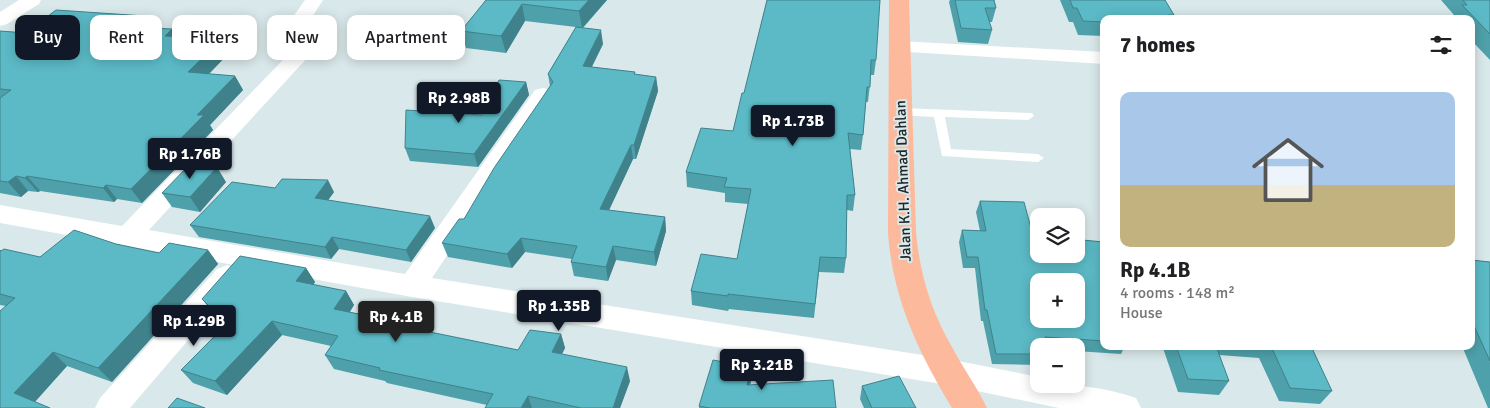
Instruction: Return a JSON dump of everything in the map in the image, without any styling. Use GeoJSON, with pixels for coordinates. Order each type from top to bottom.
{"type":"FeatureCollection","features":[{"type":"Feature","properties":{"kind":"highway","name":"Jalan K.H. Ahmad Dahlan"},"geometry":{"type":"LineString","coordinates":[[898,0],[902,233],[905,264],[916,305],[948,372],[970,408]]}},
{"type":"Feature","properties":{"kind":"street"},"geometry":{"type":"LineString","coordinates":[[0,20],[32,0]]}},
{"type":"Feature","properties":{"kind":"street"},"geometry":{"type":"LineString","coordinates":[[128,237],[323,30],[300,24],[300,21],[314,0]]}},
{"type":"Feature","properties":{"kind":"street"},"geometry":{"type":"LineString","coordinates":[[899,48],[1100,58]]}},
{"type":"Feature","properties":{"kind":"street"},"geometry":{"type":"LineString","coordinates":[[412,286],[543,95]]}},
{"type":"Feature","properties":{"kind":"street"},"geometry":{"type":"LineString","coordinates":[[0,214],[412,286],[948,372],[1125,408]]}},
{"type":"Feature","properties":{"kind":"street"},"geometry":{"type":"LineString","coordinates":[[112,408],[244,257]]}},
{"type":"Feature","properties":{"kind":"lane"},"geometry":{"type":"LineString","coordinates":[[901,112],[1028,116]]}},
{"type":"Feature","properties":{"kind":"lane"},"geometry":{"type":"LineString","coordinates":[[939,113],[946,153],[1038,158]]}},
{"type":"Feature","properties":{"kind":"building"},"geometry":{"type":"Polygon","coordinates":[[[486,0],[589,0],[579,11],[522,4],[501,36],[465,32],[465,26],[486,0]]]}},
{"type":"Feature","properties":{"kind":"building"},"geometry":{"type":"Polygon","coordinates":[[[767,0],[880,0],[876,60],[871,60],[870,87],[867,87],[863,135],[848,133],[855,195],[847,195],[846,258],[820,257],[815,304],[691,291],[701,254],[737,259],[751,189],[724,187],[727,178],[686,172],[701,128],[733,131],[767,0]]]}},
{"type":"Feature","properties":{"kind":"building"},"geometry":{"type":"Polygon","coordinates":[[[955,0],[994,0],[996,8],[985,8],[992,30],[961,28],[955,0]]]}},
{"type":"Feature","properties":{"kind":"building"},"geometry":{"type":"Polygon","coordinates":[[[1070,0],[1165,0],[1174,15],[1100,15],[1100,22],[1083,21],[1077,8],[1073,8],[1070,0]]]}},
{"type":"Feature","properties":{"kind":"building"},"geometry":{"type":"Polygon","coordinates":[[[1463,0],[1490,0],[1490,34],[1475,18],[1475,15],[1472,15],[1462,5],[1467,5],[1463,0]]]}},
{"type":"Feature","properties":{"kind":"building"},"geometry":{"type":"Polygon","coordinates":[[[56,10],[130,15],[90,15],[90,60],[162,60],[162,28],[172,29],[165,36],[172,36],[172,60],[200,60],[188,72],[235,76],[197,115],[204,115],[131,189],[106,185],[103,188],[27,176],[25,178],[16,176],[8,182],[0,181],[0,98],[11,90],[0,89],[0,31],[15,32],[15,60],[80,60],[80,15],[49,15],[56,10]]]}},
{"type":"Feature","properties":{"kind":"building"},"geometry":{"type":"Polygon","coordinates":[[[576,27],[601,30],[583,66],[635,72],[634,74],[656,77],[634,145],[631,145],[600,209],[665,217],[654,252],[613,246],[606,267],[571,262],[577,246],[521,238],[507,254],[442,243],[459,219],[464,219],[494,168],[553,82],[548,74],[576,27]]]}},
{"type":"Feature","properties":{"kind":"building"},"geometry":{"type":"Polygon","coordinates":[[[499,80],[526,82],[474,154],[405,148],[406,110],[482,115],[499,80]]]}},
{"type":"Feature","properties":{"kind":"building"},"geometry":{"type":"Polygon","coordinates":[[[190,164],[217,167],[190,197],[162,193],[190,164]]]}},
{"type":"Feature","properties":{"kind":"building"},"geometry":{"type":"Polygon","coordinates":[[[282,179],[328,180],[315,198],[430,216],[406,250],[332,237],[325,247],[190,225],[232,182],[275,188],[282,179]]]}},
{"type":"Feature","properties":{"kind":"building"},"geometry":{"type":"Polygon","coordinates":[[[980,201],[1024,202],[1030,224],[1030,263],[1085,263],[1085,240],[1100,242],[1100,341],[1085,340],[1085,338],[1030,338],[1030,354],[996,354],[987,310],[985,310],[978,257],[967,257],[962,230],[986,231],[980,201]]]}},
{"type":"Feature","properties":{"kind":"building"},"geometry":{"type":"Polygon","coordinates":[[[74,230],[116,244],[159,253],[169,243],[208,250],[98,368],[53,352],[14,393],[50,408],[0,408],[0,311],[15,298],[0,294],[0,250],[4,249],[40,257],[74,230]]]}},
{"type":"Feature","properties":{"kind":"building"},"geometry":{"type":"Polygon","coordinates":[[[240,256],[306,268],[296,281],[346,291],[334,309],[388,320],[386,323],[518,350],[530,330],[561,334],[552,352],[627,367],[613,408],[581,408],[528,396],[521,408],[485,408],[493,394],[379,370],[380,368],[325,355],[338,336],[272,321],[215,381],[181,370],[227,324],[202,299],[240,256]]]}},
{"type":"Feature","properties":{"kind":"building"},"geometry":{"type":"Polygon","coordinates":[[[1475,260],[1490,262],[1490,361],[1475,328],[1475,260]]]}},
{"type":"Feature","properties":{"kind":"building"},"geometry":{"type":"Polygon","coordinates":[[[1177,350],[1217,350],[1229,381],[1188,379],[1177,350]]]}},
{"type":"Feature","properties":{"kind":"building"},"geometry":{"type":"Polygon","coordinates":[[[1273,350],[1313,350],[1332,391],[1290,388],[1273,350]]]}},
{"type":"Feature","properties":{"kind":"building"},"geometry":{"type":"Polygon","coordinates":[[[713,360],[751,367],[747,385],[833,380],[836,408],[710,408],[699,406],[713,360]]]}},
{"type":"Feature","properties":{"kind":"building"},"geometry":{"type":"Polygon","coordinates":[[[899,376],[916,408],[872,408],[862,386],[899,376]]]}},
{"type":"Feature","properties":{"kind":"building"},"geometry":{"type":"Polygon","coordinates":[[[177,398],[205,408],[168,408],[177,398]]]}}]}
